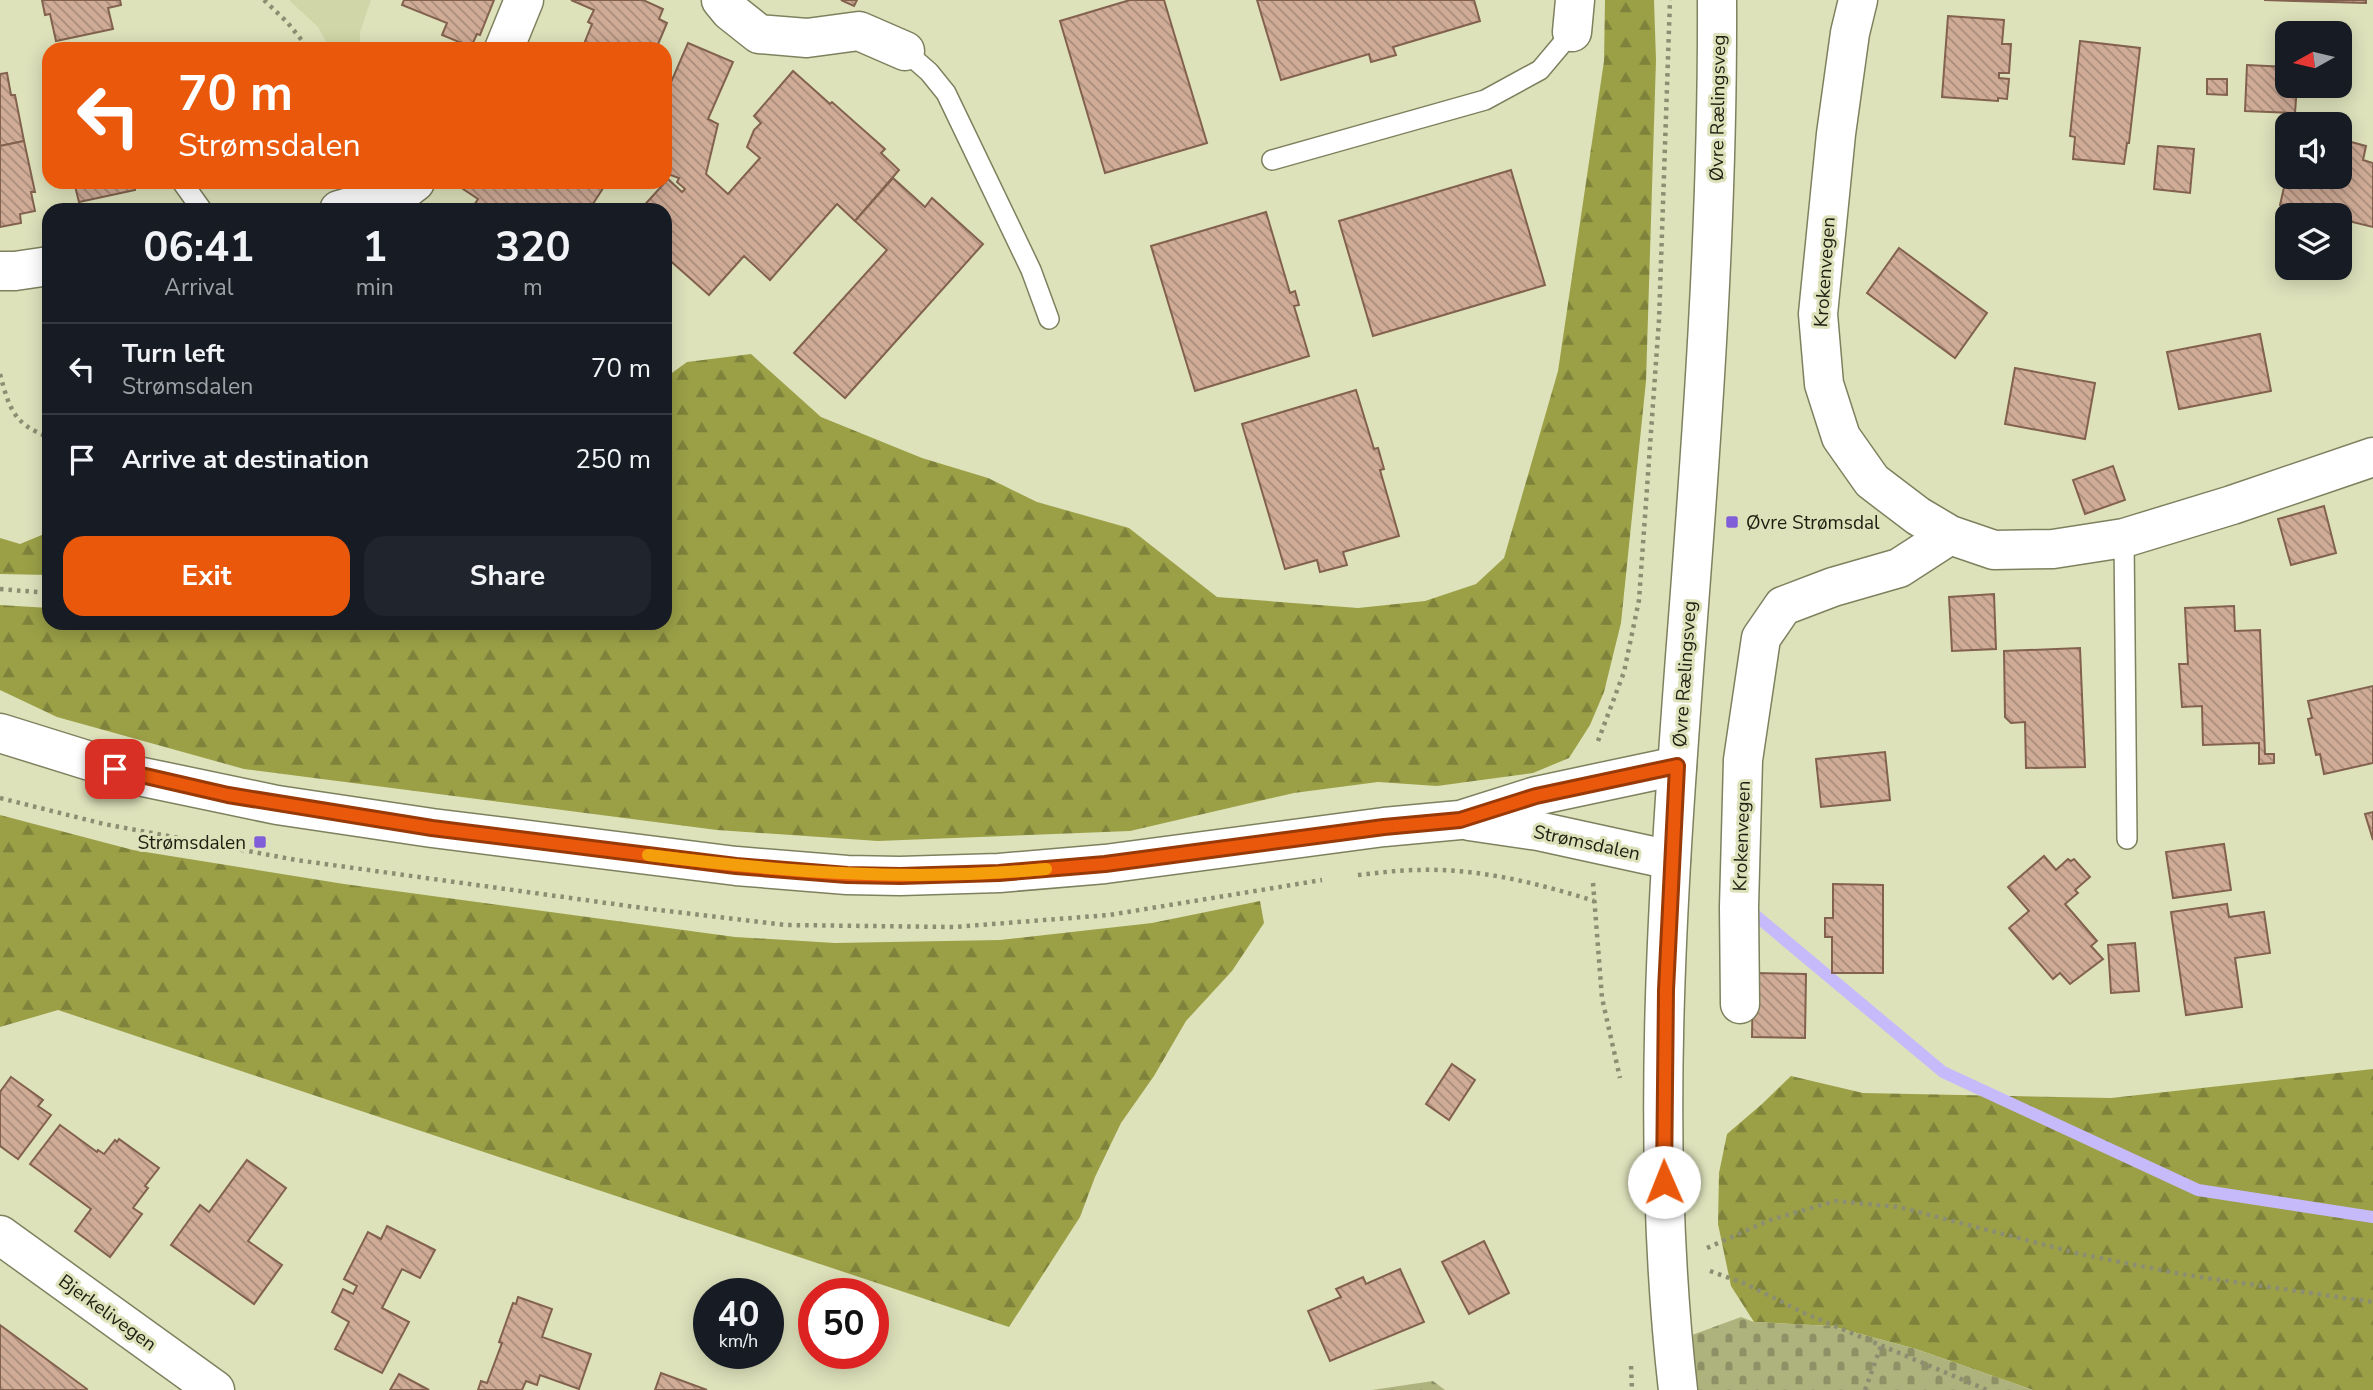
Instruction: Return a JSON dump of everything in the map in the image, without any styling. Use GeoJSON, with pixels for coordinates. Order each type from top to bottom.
{"type":"FeatureCollection","features":[{"type":"Feature","properties":{"kind":"main road"},"geometry":{"type":"LineString","coordinates":[[507,42],[524,0]]}},
{"type":"Feature","properties":{"kind":"main road"},"geometry":{"type":"LineString","coordinates":[[721,0],[730,11],[759,34],[807,38],[859,31],[905,51]]}},
{"type":"Feature","properties":{"kind":"main road","name":"Øvre Rælingsveg"},"geometry":{"type":"LineString","coordinates":[[1678,1390],[1668,1266],[1664,1132],[1671,860],[1716,196],[1717,0]]}},
{"type":"Feature","properties":{"kind":"main road","name":"Krokenvegen"},"geometry":{"type":"LineString","coordinates":[[1858,0],[1850,33],[1836,134],[1818,314],[1824,384],[1841,437],[1872,481],[1918,516],[1950,535],[1994,550],[2053,549],[2124,538],[2372,460]]}},
{"type":"Feature","properties":{"kind":"main road"},"geometry":{"type":"LineString","coordinates":[[364,203],[406,189]]}},
{"type":"Feature","properties":{"kind":"main road"},"geometry":{"type":"LineString","coordinates":[[0,271],[42,268]]}},
{"type":"Feature","properties":{"kind":"main road","name":"Krokenvegen"},"geometry":{"type":"LineString","coordinates":[[1740,1004],[1739,907],[1744,760],[1761,638],[1783,606],[1833,587],[1899,568],[1950,535]]}},
{"type":"Feature","properties":{"kind":"main road","name":"Strømsdalen"},"geometry":{"type":"LineString","coordinates":[[0,733],[138,776],[277,804],[432,828],[671,858],[847,875],[999,873],[1105,864],[1384,827],[1460,820],[1536,796],[1677,766]]}},
{"type":"Feature","properties":{"kind":"main road","name":"Strømsdalen"},"geometry":{"type":"LineString","coordinates":[[1460,820],[1538,831],[1671,860]]}},
{"type":"Feature","properties":{"kind":"main road","name":"Bjerkelivegen"},"geometry":{"type":"LineString","coordinates":[[0,1235],[215,1390]]}},
{"type":"Feature","properties":{"kind":"lane"},"geometry":{"type":"LineString","coordinates":[[1272,160],[1485,100],[1540,70],[1574,16]]}},
{"type":"Feature","properties":{"kind":"lane"},"geometry":{"type":"LineString","coordinates":[[905,51],[929,72],[946,93],[1031,270],[1049,319]]}},
{"type":"Feature","properties":{"kind":"lane"},"geometry":{"type":"LineString","coordinates":[[2124,538],[2127,839]]}},
{"type":"Feature","properties":{"kind":"path"},"geometry":{"type":"LineString","coordinates":[[264,0],[303,42]]}},
{"type":"Feature","properties":{"kind":"path"},"geometry":{"type":"LineString","coordinates":[[1594,751],[1624,672],[1639,600],[1659,320],[1670,0]]}},
{"type":"Feature","properties":{"kind":"path"},"geometry":{"type":"LineString","coordinates":[[0,374],[13,413],[22,424],[42,434]]}},
{"type":"Feature","properties":{"kind":"path"},"geometry":{"type":"LineString","coordinates":[[0,589],[42,592]]}},
{"type":"Feature","properties":{"kind":"path"},"geometry":{"type":"LineString","coordinates":[[1668,1266],[1770,1220],[1835,1201],[1899,1207],[2080,1254],[2186,1275],[2373,1302]]}},
{"type":"Feature","properties":{"kind":"path"},"geometry":{"type":"LineString","coordinates":[[1668,1266],[1707,1270],[1746,1284],[1804,1313],[1987,1390]]}},
{"type":"Feature","properties":{"kind":"path"},"geometry":{"type":"LineString","coordinates":[[1865,1390],[1881,1346]]}},
{"type":"Feature","properties":{"kind":"shaded area"},"geometry":{"type":"Polygon","coordinates":[[[289,0],[371,0],[360,32],[360,42],[326,42],[318,27],[289,0]]]}},
{"type":"Feature","properties":{"kind":"green space"},"geometry":{"type":"Polygon","coordinates":[[[1605,0],[1654,0],[1656,60],[1646,381],[1621,623],[1604,692],[1590,725],[1569,758],[1533,773],[1437,786],[1378,782],[1294,793],[1130,831],[878,841],[717,830],[244,769],[57,717],[0,690],[0,605],[42,608],[42,630],[672,630],[672,373],[687,362],[751,354],[821,417],[922,458],[988,478],[1037,502],[1129,528],[1217,597],[1358,608],[1425,601],[1476,584],[1504,558],[1558,371],[1604,61],[1605,0]]]}},
{"type":"Feature","properties":{"kind":"green space"},"geometry":{"type":"Polygon","coordinates":[[[42,535],[42,575],[0,574],[0,538],[20,544],[42,535]]]}},
{"type":"Feature","properties":{"kind":"green space"},"geometry":{"type":"Polygon","coordinates":[[[0,815],[133,850],[344,884],[735,937],[835,943],[1000,940],[1152,923],[1260,901],[1264,923],[1232,971],[1186,1021],[1154,1076],[1121,1123],[1095,1177],[1080,1217],[1009,1327],[889,1287],[889,1278],[862,1278],[58,1010],[0,1027],[0,815]]]}},
{"type":"Feature","properties":{"kind":"green space"},"geometry":{"type":"Polygon","coordinates":[[[2373,1069],[2373,1390],[2033,1390],[1916,1349],[1831,1326],[1754,1322],[1731,1286],[1718,1224],[1719,1173],[1727,1134],[1791,1076],[1863,1093],[2111,1098],[2373,1069]]]}},
{"type":"Feature","properties":{"kind":"green space"},"geometry":{"type":"Polygon","coordinates":[[[1741,1317],[1754,1322],[1831,1326],[1916,1349],[2033,1390],[1676,1390],[1692,1335],[1741,1317]]]}},
{"type":"Feature","properties":{"kind":"green space"},"geometry":{"type":"Polygon","coordinates":[[[1433,1381],[1445,1390],[1372,1390],[1433,1381]]]}},
{"type":"Feature","properties":{"kind":"building"},"geometry":{"type":"Polygon","coordinates":[[[42,0],[120,0],[121,5],[108,8],[113,29],[56,41],[50,14],[45,15],[42,0]]]}},
{"type":"Feature","properties":{"kind":"building"},"geometry":{"type":"Polygon","coordinates":[[[404,0],[494,0],[480,35],[477,34],[473,42],[459,42],[442,35],[447,23],[402,5],[404,0]]]}},
{"type":"Feature","properties":{"kind":"building"},"geometry":{"type":"Polygon","coordinates":[[[571,0],[643,0],[663,9],[659,19],[667,23],[659,42],[585,42],[592,24],[588,22],[594,10],[571,0]]]}},
{"type":"Feature","properties":{"kind":"building"},"geometry":{"type":"Polygon","coordinates":[[[841,0],[857,0],[854,6],[841,0]]]}},
{"type":"Feature","properties":{"kind":"building"},"geometry":{"type":"Polygon","coordinates":[[[1130,0],[1164,0],[1207,143],[1105,173],[1060,21],[1130,0]]]}},
{"type":"Feature","properties":{"kind":"building"},"geometry":{"type":"Polygon","coordinates":[[[1257,0],[1474,0],[1480,21],[1393,47],[1396,55],[1371,62],[1369,54],[1281,80],[1257,0]]]}},
{"type":"Feature","properties":{"kind":"building"},"geometry":{"type":"Polygon","coordinates":[[[2264,0],[2366,0],[2366,3],[2264,0]]]}},
{"type":"Feature","properties":{"kind":"building"},"geometry":{"type":"Polygon","coordinates":[[[1948,16],[2004,20],[2002,44],[2011,44],[2009,73],[1999,73],[1999,78],[2009,79],[2007,99],[1998,98],[1998,101],[1942,97],[1948,16]]]}},
{"type":"Feature","properties":{"kind":"building"},"geometry":{"type":"Polygon","coordinates":[[[2080,41],[2140,48],[2124,164],[2073,159],[2075,137],[2070,136],[2080,41]]]}},
{"type":"Feature","properties":{"kind":"building"},"geometry":{"type":"Polygon","coordinates":[[[688,43],[733,62],[708,119],[718,124],[706,174],[728,194],[760,158],[747,147],[754,130],[761,123],[754,116],[793,71],[885,149],[881,153],[899,170],[855,221],[837,204],[770,280],[744,256],[709,295],[672,262],[672,203],[646,203],[659,189],[672,189],[672,183],[682,192],[685,189],[677,182],[679,178],[672,176],[672,80],[688,43]]]}},
{"type":"Feature","properties":{"kind":"building"},"geometry":{"type":"Polygon","coordinates":[[[2247,65],[2275,66],[2275,98],[2296,98],[2295,112],[2245,111],[2247,65]]]}},
{"type":"Feature","properties":{"kind":"building"},"geometry":{"type":"Polygon","coordinates":[[[7,73],[11,95],[15,95],[24,141],[0,146],[0,74],[7,73]]]}},
{"type":"Feature","properties":{"kind":"building"},"geometry":{"type":"Polygon","coordinates":[[[2207,79],[2227,79],[2227,95],[2207,94],[2207,79]]]}},
{"type":"Feature","properties":{"kind":"building"},"geometry":{"type":"Polygon","coordinates":[[[24,141],[35,192],[31,192],[35,211],[20,214],[21,223],[0,227],[0,146],[24,141]]]}},
{"type":"Feature","properties":{"kind":"building"},"geometry":{"type":"Polygon","coordinates":[[[2352,142],[2366,146],[2363,160],[2373,163],[2373,227],[2352,222],[2352,203],[2280,203],[2284,189],[2352,189],[2352,142]]]}},
{"type":"Feature","properties":{"kind":"building"},"geometry":{"type":"Polygon","coordinates":[[[2158,146],[2194,149],[2190,193],[2154,189],[2158,146]]]}},
{"type":"Feature","properties":{"kind":"building"},"geometry":{"type":"Polygon","coordinates":[[[1511,170],[1545,285],[1373,336],[1339,221],[1511,170]]]}},
{"type":"Feature","properties":{"kind":"building"},"geometry":{"type":"Polygon","coordinates":[[[893,178],[925,207],[932,198],[983,244],[845,398],[794,353],[887,250],[855,221],[893,178]]]}},
{"type":"Feature","properties":{"kind":"building"},"geometry":{"type":"Polygon","coordinates":[[[76,189],[135,189],[135,190],[79,202],[76,189]]]}},
{"type":"Feature","properties":{"kind":"building"},"geometry":{"type":"Polygon","coordinates":[[[463,189],[602,189],[594,203],[475,203],[478,199],[463,189]]]}},
{"type":"Feature","properties":{"kind":"building"},"geometry":{"type":"Polygon","coordinates":[[[1266,212],[1290,293],[1295,291],[1299,305],[1294,306],[1309,356],[1195,391],[1151,246],[1266,212]]]}},
{"type":"Feature","properties":{"kind":"building"},"geometry":{"type":"Polygon","coordinates":[[[1899,248],[1987,313],[1955,358],[1867,293],[1899,248]]]}},
{"type":"Feature","properties":{"kind":"building"},"geometry":{"type":"Polygon","coordinates":[[[2260,334],[2271,391],[2179,409],[2167,352],[2260,334]]]}},
{"type":"Feature","properties":{"kind":"building"},"geometry":{"type":"Polygon","coordinates":[[[2015,368],[2095,383],[2085,439],[2005,424],[2015,368]]]}},
{"type":"Feature","properties":{"kind":"building"},"geometry":{"type":"Polygon","coordinates":[[[1356,390],[1374,449],[1378,448],[1384,469],[1380,470],[1399,536],[1343,552],[1347,565],[1320,572],[1317,560],[1285,569],[1242,424],[1356,390]]]}},
{"type":"Feature","properties":{"kind":"building"},"geometry":{"type":"Polygon","coordinates":[[[2113,466],[2125,500],[2085,514],[2073,480],[2113,466]]]}},
{"type":"Feature","properties":{"kind":"building"},"geometry":{"type":"Polygon","coordinates":[[[2324,506],[2336,553],[2291,565],[2278,519],[2324,506]]]}},
{"type":"Feature","properties":{"kind":"building"},"geometry":{"type":"Polygon","coordinates":[[[1994,594],[1996,649],[1952,651],[1949,597],[1994,594]]]}},
{"type":"Feature","properties":{"kind":"building"},"geometry":{"type":"Polygon","coordinates":[[[2234,606],[2235,631],[2260,630],[2265,754],[2274,754],[2274,763],[2259,764],[2259,743],[2203,745],[2202,706],[2182,707],[2179,664],[2188,664],[2185,608],[2234,606]]]}},
{"type":"Feature","properties":{"kind":"building"},"geometry":{"type":"Polygon","coordinates":[[[2080,648],[2085,767],[2026,768],[2025,722],[2011,723],[2005,717],[2004,651],[2080,648]]]}},
{"type":"Feature","properties":{"kind":"building"},"geometry":{"type":"Polygon","coordinates":[[[2373,686],[2373,763],[2324,774],[2320,754],[2316,755],[2308,719],[2312,718],[2308,701],[2373,686]]]}},
{"type":"Feature","properties":{"kind":"building"},"geometry":{"type":"Polygon","coordinates":[[[1885,752],[1890,800],[1821,807],[1816,759],[1885,752]]]}},
{"type":"Feature","properties":{"kind":"building"},"geometry":{"type":"Polygon","coordinates":[[[2373,812],[2373,840],[2365,814],[2373,812]]]}},
{"type":"Feature","properties":{"kind":"building"},"geometry":{"type":"Polygon","coordinates":[[[2224,844],[2231,890],[2173,898],[2166,852],[2224,844]]]}},
{"type":"Feature","properties":{"kind":"building"},"geometry":{"type":"Polygon","coordinates":[[[2044,856],[2056,870],[2068,859],[2074,859],[2090,877],[2075,890],[2078,893],[2065,904],[2097,941],[2091,946],[2103,959],[2070,984],[2060,973],[2053,979],[2009,928],[2029,911],[2008,887],[2044,856]]]}},
{"type":"Feature","properties":{"kind":"building"},"geometry":{"type":"Polygon","coordinates":[[[1833,884],[1883,885],[1883,973],[1832,973],[1832,937],[1825,937],[1825,918],[1833,918],[1833,884]]]}},
{"type":"Feature","properties":{"kind":"building"},"geometry":{"type":"Polygon","coordinates":[[[2227,904],[2229,917],[2264,912],[2270,953],[2235,958],[2242,1007],[2186,1015],[2171,912],[2227,904]]]}},
{"type":"Feature","properties":{"kind":"building"},"geometry":{"type":"Polygon","coordinates":[[[2135,943],[2139,991],[2111,993],[2108,945],[2135,943]]]}},
{"type":"Feature","properties":{"kind":"building"},"geometry":{"type":"Polygon","coordinates":[[[1753,973],[1806,974],[1805,1038],[1752,1037],[1753,973]]]}},
{"type":"Feature","properties":{"kind":"building"},"geometry":{"type":"Polygon","coordinates":[[[1452,1064],[1475,1080],[1449,1120],[1426,1104],[1452,1064]]]}},
{"type":"Feature","properties":{"kind":"building"},"geometry":{"type":"Polygon","coordinates":[[[11,1077],[43,1100],[38,1106],[51,1115],[18,1159],[0,1146],[0,1092],[11,1077]]]}},
{"type":"Feature","properties":{"kind":"building"},"geometry":{"type":"Polygon","coordinates":[[[60,1125],[97,1152],[98,1150],[104,1154],[115,1140],[117,1142],[119,1139],[159,1168],[133,1208],[142,1214],[110,1257],[75,1231],[91,1209],[30,1164],[60,1125]]]}},
{"type":"Feature","properties":{"kind":"building"},"geometry":{"type":"Polygon","coordinates":[[[247,1160],[286,1188],[248,1241],[282,1265],[254,1304],[171,1245],[200,1205],[209,1212],[247,1160]]]}},
{"type":"Feature","properties":{"kind":"building"},"geometry":{"type":"Polygon","coordinates":[[[387,1226],[435,1250],[420,1278],[402,1269],[382,1308],[409,1322],[382,1373],[335,1349],[349,1322],[332,1312],[343,1289],[353,1294],[357,1286],[344,1279],[368,1232],[381,1239],[387,1226]]]}},
{"type":"Feature","properties":{"kind":"building"},"geometry":{"type":"Polygon","coordinates":[[[1484,1241],[1509,1293],[1469,1314],[1442,1262],[1484,1241]]]}},
{"type":"Feature","properties":{"kind":"building"},"geometry":{"type":"Polygon","coordinates":[[[1400,1269],[1424,1322],[1330,1361],[1308,1311],[1341,1297],[1336,1289],[1363,1277],[1366,1284],[1400,1269]]]}},
{"type":"Feature","properties":{"kind":"building"},"geometry":{"type":"Polygon","coordinates":[[[518,1297],[552,1309],[542,1337],[591,1354],[579,1389],[540,1375],[537,1385],[526,1381],[522,1390],[478,1390],[481,1381],[487,1383],[513,1303],[516,1304],[518,1297]]]}},
{"type":"Feature","properties":{"kind":"building"},"geometry":{"type":"Polygon","coordinates":[[[0,1325],[87,1389],[0,1390],[0,1325]]]}},
{"type":"Feature","properties":{"kind":"building"},"geometry":{"type":"Polygon","coordinates":[[[661,1373],[707,1390],[655,1390],[661,1373]]]}},
{"type":"Feature","properties":{"kind":"building"},"geometry":{"type":"Polygon","coordinates":[[[399,1374],[429,1390],[390,1390],[399,1374]]]}},
{"type":"Feature","properties":{"kind":"waterway"},"geometry":{"type":"LineString","coordinates":[[1754,914],[1943,1072],[2198,1190],[2373,1217]]}},
{"type":"Feature","properties":{"kind":"slow traffic"},"geometry":{"type":"LineString","coordinates":[[648,855],[736,866],[847,875],[900,876],[1046,869]]}},
{"type":"Feature","properties":{"kind":"place","name":"Øvre Strømsdal"},"geometry":{"type":"Point","coordinates":[1732,522]}},
{"type":"Feature","properties":{"kind":"place","name":"Strømsdalen"},"geometry":{"type":"Point","coordinates":[260,842]}},
{"type":"Feature","properties":{"kind":"route"},"geometry":{"type":"LineString","coordinates":[[115,769],[228,795],[432,828],[736,866],[847,875],[900,876],[999,873],[1105,864],[1384,827],[1460,820],[1536,796],[1677,766],[1666,990],[1664,1182]]}}]}
